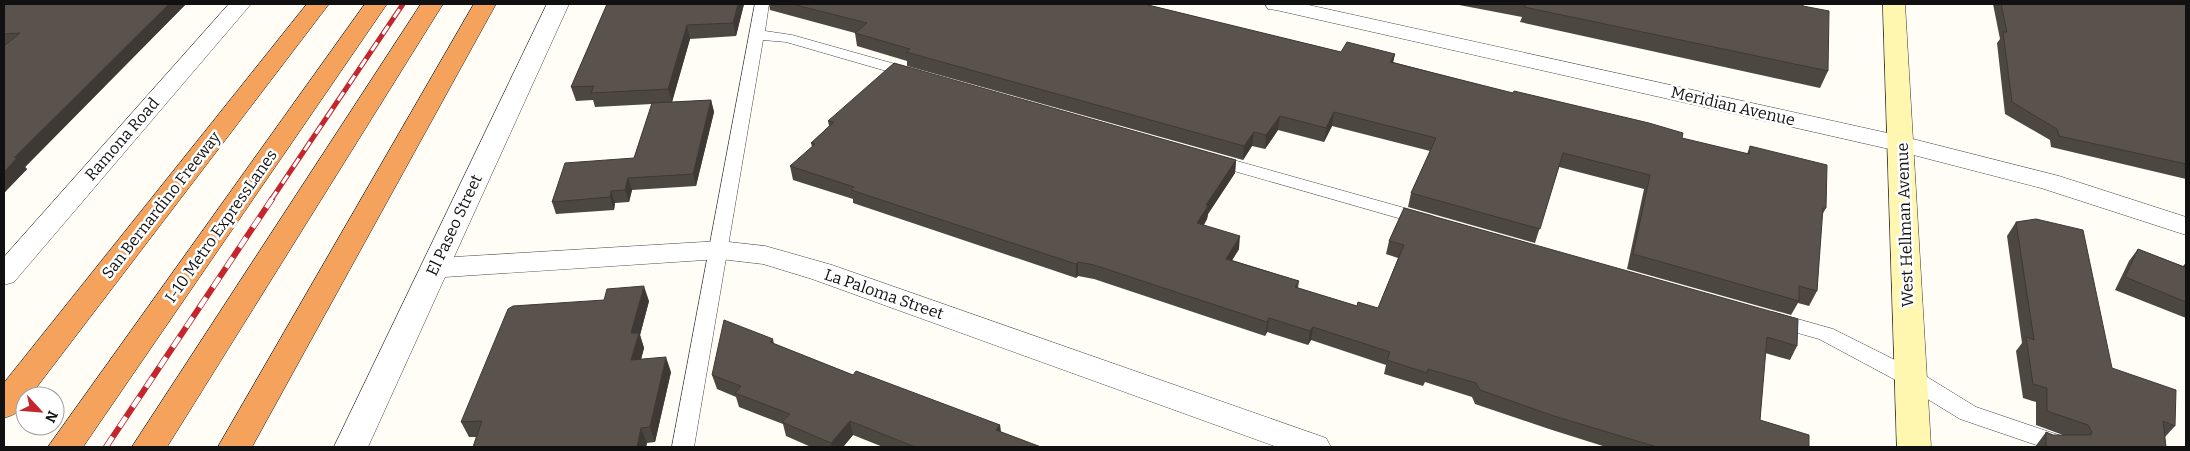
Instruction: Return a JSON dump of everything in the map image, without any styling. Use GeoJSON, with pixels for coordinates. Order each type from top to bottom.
{"type":"FeatureCollection","features":[{"type":"Feature","properties":{"kind":"highway","name":"San Bernardino Freeway"},"geometry":{"type":"LineString","coordinates":[[4,406],[318,4]]}},
{"type":"Feature","properties":{"kind":"highway","name":"I-10 Metro ExpressLanes"},"geometry":{"type":"LineString","coordinates":[[66,447],[376,4]]}},
{"type":"Feature","properties":{"kind":"highway"},"geometry":{"type":"LineString","coordinates":[[149,447],[432,4]]}},
{"type":"Feature","properties":{"kind":"highway"},"geometry":{"type":"LineString","coordinates":[[235,447],[484,4]]}},
{"type":"Feature","properties":{"kind":"street","name":"Ramona Road"},"geometry":{"type":"LineString","coordinates":[[4,275],[240,4]]}},
{"type":"Feature","properties":{"kind":"street","name":"El Paseo Street"},"geometry":{"type":"LineString","coordinates":[[351,447],[558,4]]}},
{"type":"Feature","properties":{"kind":"street","name":"Meridian Avenue"},"geometry":{"type":"LineString","coordinates":[[1276,4],[1901,144],[2050,182],[2186,226]]}},
{"type":"Feature","properties":{"kind":"street","name":"West Hellman Avenue"},"geometry":{"type":"LineString","coordinates":[[1894,4],[1914,447]]}},
{"type":"Feature","properties":{"kind":"street","name":"La Paloma Street"},"geometry":{"type":"LineString","coordinates":[[434,268],[720,250],[765,255],[822,272],[1314,447]]}},
{"type":"Feature","properties":{"kind":"lane"},"geometry":{"type":"LineString","coordinates":[[683,447],[720,250],[755,35],[762,4]]}},
{"type":"Feature","properties":{"kind":"lane"},"geometry":{"type":"LineString","coordinates":[[755,35],[787,38],[930,79]]}},
{"type":"Feature","properties":{"kind":"lane"},"geometry":{"type":"LineString","coordinates":[[1197,155],[1445,225]]}},
{"type":"Feature","properties":{"kind":"lane"},"geometry":{"type":"LineString","coordinates":[[1759,315],[1826,334],[1911,378],[1968,413],[2068,447]]}},
{"type":"Feature","properties":{"kind":"building"},"geometry":{"type":"Polygon","coordinates":[[[4,4],[169,4],[14,158],[18,157],[4,172],[4,46],[20,33],[4,34],[4,4]]]}},
{"type":"Feature","properties":{"kind":"building"},"geometry":{"type":"Polygon","coordinates":[[[607,4],[738,4],[733,23],[687,25],[668,89],[591,93],[594,86],[571,87],[607,4]]]}},
{"type":"Feature","properties":{"kind":"building"},"geometry":{"type":"Polygon","coordinates":[[[792,4],[1144,4],[1341,52],[1347,42],[1395,54],[1390,62],[1513,93],[1514,91],[1649,123],[1683,133],[1682,138],[1749,154],[1750,146],[1827,165],[1826,208],[1823,208],[1817,291],[1799,286],[1799,301],[1633,254],[1650,175],[1563,153],[1540,229],[1411,193],[1436,138],[1334,112],[1326,128],[1280,116],[1266,135],[1254,132],[1244,146],[906,52],[910,49],[855,33],[867,23],[792,4]]]}},
{"type":"Feature","properties":{"kind":"building"},"geometry":{"type":"Polygon","coordinates":[[[1526,4],[1803,4],[1803,6],[1829,11],[1828,71],[1524,7],[1526,4]]]}},
{"type":"Feature","properties":{"kind":"building"},"geometry":{"type":"Polygon","coordinates":[[[2001,4],[2186,4],[2186,164],[2059,136],[2057,129],[2012,102],[2003,32],[2007,32],[2001,4]]]}},
{"type":"Feature","properties":{"kind":"building"},"geometry":{"type":"Polygon","coordinates":[[[894,63],[1236,160],[1206,205],[1208,206],[1197,223],[1240,236],[1226,259],[1299,281],[1295,287],[1357,306],[1358,302],[1378,308],[1404,245],[1389,241],[1404,208],[1798,319],[1797,346],[1767,337],[1760,420],[1809,435],[1809,447],[1657,447],[1554,416],[1480,390],[1476,383],[1428,369],[1427,373],[1387,360],[1390,352],[1313,327],[1310,331],[1269,318],[1267,322],[1094,265],[1078,262],[1076,264],[851,190],[854,187],[790,166],[815,144],[811,143],[834,122],[828,121],[894,63]]]}},
{"type":"Feature","properties":{"kind":"building"},"geometry":{"type":"Polygon","coordinates":[[[711,100],[693,174],[628,178],[625,190],[611,191],[610,197],[552,202],[565,163],[634,158],[652,103],[711,100]]]}},
{"type":"Feature","properties":{"kind":"building"},"geometry":{"type":"Polygon","coordinates":[[[2036,219],[2083,230],[2112,368],[2176,390],[2175,426],[2163,421],[2166,447],[2046,447],[2046,432],[2053,435],[2091,435],[2092,432],[2088,425],[2047,411],[2047,388],[2033,384],[2026,337],[2034,340],[2016,222],[2036,219]]]}},
{"type":"Feature","properties":{"kind":"building"},"geometry":{"type":"Polygon","coordinates":[[[2138,249],[2184,267],[2186,263],[2186,302],[2125,277],[2138,249]]]}},
{"type":"Feature","properties":{"kind":"building"},"geometry":{"type":"Polygon","coordinates":[[[644,286],[631,333],[639,333],[631,360],[666,357],[650,427],[641,428],[637,447],[473,447],[482,421],[461,422],[508,309],[513,306],[604,300],[607,289],[644,286]]]}},
{"type":"Feature","properties":{"kind":"building"},"geometry":{"type":"Polygon","coordinates":[[[724,320],[773,339],[770,342],[853,375],[856,371],[1000,425],[996,430],[1041,447],[915,447],[850,421],[831,443],[782,422],[790,414],[735,393],[741,386],[712,375],[724,320]]]}},
{"type":"Feature","properties":{"kind":"railway"},"geometry":{"type":"LineString","coordinates":[[271,200],[403,4]]}},
{"type":"Feature","properties":{"kind":"railway"},"geometry":{"type":"LineString","coordinates":[[106,447],[272,199]]}}]}
